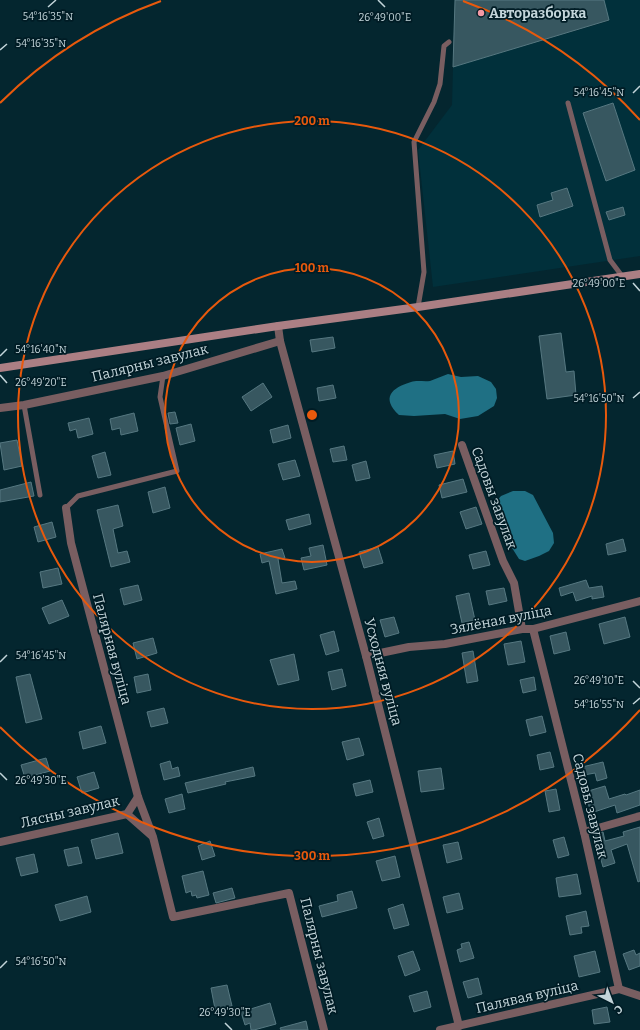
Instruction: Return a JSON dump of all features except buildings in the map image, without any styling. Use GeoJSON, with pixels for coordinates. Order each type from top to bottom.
{"type":"FeatureCollection","features":[{"type":"Feature","properties":{"kind":"street"},"geometry":{"type":"LineString","coordinates":[[0,368],[640,274]]}},
{"type":"Feature","properties":{"kind":"street","name":"Усходняя вуліца"},"geometry":{"type":"LineString","coordinates":[[278,326],[280,341],[366,656],[459,1026]]}},
{"type":"Feature","properties":{"kind":"street","name":"Палярны завулак"},"geometry":{"type":"LineString","coordinates":[[0,408],[24,405],[163,376],[280,341]]}},
{"type":"Feature","properties":{"kind":"street","name":"Садовы завулак"},"geometry":{"type":"LineString","coordinates":[[462,445],[503,561],[514,583],[522,629]]}},
{"type":"Feature","properties":{"kind":"street","name":"Палярная вуліца"},"geometry":{"type":"LineString","coordinates":[[66,508],[71,543],[138,797]]}},
{"type":"Feature","properties":{"kind":"street","name":"Зялёная вуліца"},"geometry":{"type":"LineString","coordinates":[[366,656],[409,647],[445,644],[522,629],[533,629],[640,601]]}},
{"type":"Feature","properties":{"kind":"street","name":"Садовы завулак"},"geometry":{"type":"LineString","coordinates":[[533,629],[584,832],[619,989]]}},
{"type":"Feature","properties":{"kind":"street","name":"Палярны завулак"},"geometry":{"type":"LineString","coordinates":[[138,797],[153,837],[172,917],[290,893],[324,1030]]}},
{"type":"Feature","properties":{"kind":"street","name":"Лясны завулак"},"geometry":{"type":"LineString","coordinates":[[0,842],[127,814],[138,797]]}},
{"type":"Feature","properties":{"kind":"street"},"geometry":{"type":"LineString","coordinates":[[127,814],[153,837]]}},
{"type":"Feature","properties":{"kind":"street"},"geometry":{"type":"LineString","coordinates":[[584,832],[640,816]]}},
{"type":"Feature","properties":{"kind":"street"},"geometry":{"type":"LineString","coordinates":[[619,989],[640,996]]}},
{"type":"Feature","properties":{"kind":"street","name":"Палявая вуліца"},"geometry":{"type":"LineString","coordinates":[[440,1030],[619,989]]}},
{"type":"Feature","properties":{"kind":"lane"},"geometry":{"type":"LineString","coordinates":[[418,307],[424,272],[414,142],[434,102],[440,84],[444,46],[449,42]]}},
{"type":"Feature","properties":{"kind":"lane"},"geometry":{"type":"LineString","coordinates":[[568,103],[610,260],[622,276]]}},
{"type":"Feature","properties":{"kind":"lane"},"geometry":{"type":"LineString","coordinates":[[66,508],[78,496],[177,471],[160,397],[163,376]]}},
{"type":"Feature","properties":{"kind":"lane"},"geometry":{"type":"LineString","coordinates":[[24,405],[40,495]]}},
{"type":"Feature","properties":{"kind":"shaded area"},"geometry":{"type":"Polygon","coordinates":[[[604,0],[640,0],[640,256],[433,287],[418,150],[452,105],[453,67],[609,21],[604,0]]]}},
{"type":"Feature","properties":{"kind":"shaded area"},"geometry":{"type":"Polygon","coordinates":[[[448,374],[461,377],[478,376],[491,382],[496,389],[497,398],[494,406],[478,416],[460,419],[445,414],[414,416],[399,415],[390,404],[391,394],[398,387],[413,381],[430,381],[448,374]]]}},
{"type":"Feature","properties":{"kind":"shaded area"},"geometry":{"type":"Polygon","coordinates":[[[513,491],[525,491],[533,495],[553,533],[554,543],[549,551],[525,561],[519,559],[507,540],[496,517],[496,503],[501,496],[513,491]]]}},
{"type":"Feature","properties":{"kind":"place","name":"Авторазборка"},"geometry":{"type":"Point","coordinates":[481,13]}}]}
